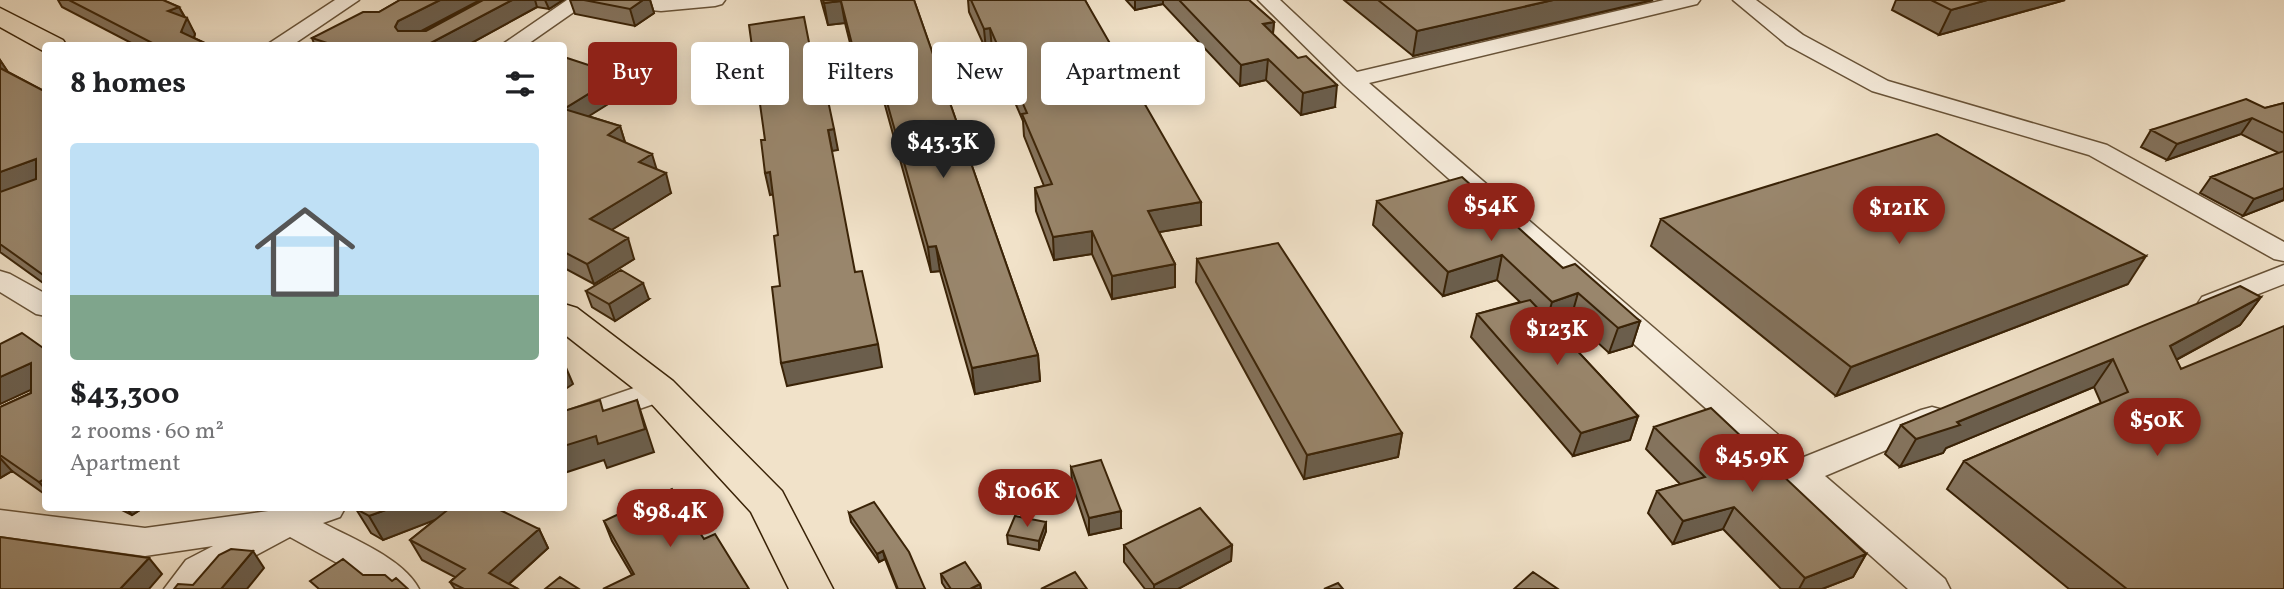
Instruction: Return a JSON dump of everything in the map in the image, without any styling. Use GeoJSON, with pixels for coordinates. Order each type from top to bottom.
{"type":"FeatureCollection","features":[{"type":"Feature","properties":{"kind":"main road"},"geometry":{"type":"LineString","coordinates":[[0,16],[47,42]]}},
{"type":"Feature","properties":{"kind":"main road"},"geometry":{"type":"LineString","coordinates":[[567,318],[660,390],[767,502],[811,589]]}},
{"type":"Feature","properties":{"kind":"street"},"geometry":{"type":"LineString","coordinates":[[281,42],[349,0]]}},
{"type":"Feature","properties":{"kind":"street"},"geometry":{"type":"LineString","coordinates":[[516,42],[581,0]]}},
{"type":"Feature","properties":{"kind":"street"},"geometry":{"type":"LineString","coordinates":[[607,0],[652,7],[676,7],[715,0]]}},
{"type":"Feature","properties":{"kind":"street"},"geometry":{"type":"LineString","coordinates":[[1269,0],[1352,80],[1932,589]]}},
{"type":"Feature","properties":{"kind":"street"},"geometry":{"type":"LineString","coordinates":[[1352,80],[1690,0]]}},
{"type":"Feature","properties":{"kind":"street"},"geometry":{"type":"LineString","coordinates":[[1743,0],[1796,40],[1880,86],[2098,150],[2284,253]]}},
{"type":"Feature","properties":{"kind":"street"},"geometry":{"type":"LineString","coordinates":[[2182,315],[2284,274]]}},
{"type":"Feature","properties":{"kind":"street"},"geometry":{"type":"LineString","coordinates":[[0,280],[42,305]]}},
{"type":"Feature","properties":{"kind":"street"},"geometry":{"type":"LineString","coordinates":[[567,423],[660,390]]}},
{"type":"Feature","properties":{"kind":"street"},"geometry":{"type":"LineString","coordinates":[[1801,472],[1953,409]]}},
{"type":"Feature","properties":{"kind":"street"},"geometry":{"type":"LineString","coordinates":[[0,523],[145,542],[306,511]]}},
{"type":"Feature","properties":{"kind":"street"},"geometry":{"type":"LineString","coordinates":[[182,589],[198,570],[283,514]]}},
{"type":"Feature","properties":{"kind":"street"},"geometry":{"type":"LineString","coordinates":[[283,514],[369,564],[401,589]]}},
{"type":"Feature","properties":{"kind":"building"},"geometry":{"type":"Polygon","coordinates":[[[69,0],[163,0],[179,7],[168,11],[187,18],[181,32],[202,42],[150,42],[69,0]]]}},
{"type":"Feature","properties":{"kind":"building"},"geometry":{"type":"Polygon","coordinates":[[[400,0],[440,0],[398,21],[395,27],[398,31],[426,31],[483,0],[512,0],[433,42],[324,42],[312,38],[363,12],[379,12],[400,0]]]}},
{"type":"Feature","properties":{"kind":"building"},"geometry":{"type":"Polygon","coordinates":[[[584,0],[643,0],[630,9],[584,0]]]}},
{"type":"Feature","properties":{"kind":"building"},"geometry":{"type":"Polygon","coordinates":[[[823,0],[914,0],[932,52],[932,105],[951,105],[1038,355],[972,368],[936,246],[928,247],[888,105],[918,105],[918,42],[851,42],[841,1],[824,3],[823,0]]]}},
{"type":"Feature","properties":{"kind":"building"},"geometry":{"type":"Polygon","coordinates":[[[971,0],[1085,0],[1109,42],[1041,42],[1041,105],[1145,105],[1201,202],[1148,211],[1175,264],[1112,276],[1092,231],[1053,237],[1035,188],[1052,184],[1022,114],[1027,113],[1024,105],[1027,105],[1027,42],[996,42],[990,28],[984,29],[971,0]]]}},
{"type":"Feature","properties":{"kind":"building"},"geometry":{"type":"Polygon","coordinates":[[[1179,0],[1249,0],[1274,22],[1263,24],[1298,58],[1306,56],[1337,85],[1303,93],[1268,59],[1241,65],[1179,0]]]}},
{"type":"Feature","properties":{"kind":"building"},"geometry":{"type":"Polygon","coordinates":[[[1378,0],[1553,0],[1417,31],[1378,0]]]}},
{"type":"Feature","properties":{"kind":"building"},"geometry":{"type":"Polygon","coordinates":[[[1931,0],[1987,0],[1951,10],[1931,0]]]}},
{"type":"Feature","properties":{"kind":"building"},"geometry":{"type":"Polygon","coordinates":[[[804,17],[809,42],[803,42],[803,105],[829,105],[834,129],[828,130],[855,272],[862,271],[878,344],[781,363],[772,287],[780,286],[774,236],[778,235],[770,172],[765,173],[761,140],[765,140],[760,105],[789,105],[789,42],[751,42],[749,25],[804,17]]]}},
{"type":"Feature","properties":{"kind":"building"},"geometry":{"type":"Polygon","coordinates":[[[567,58],[588,65],[588,94],[567,107],[567,58]]]}},
{"type":"Feature","properties":{"kind":"building"},"geometry":{"type":"Polygon","coordinates":[[[0,68],[42,90],[42,274],[0,244],[0,192],[36,179],[36,159],[0,172],[0,68]]]}},
{"type":"Feature","properties":{"kind":"building"},"geometry":{"type":"Polygon","coordinates":[[[2246,99],[2265,108],[2284,103],[2284,133],[2252,118],[2177,144],[2151,130],[2246,99]]]}},
{"type":"Feature","properties":{"kind":"building"},"geometry":{"type":"Polygon","coordinates":[[[567,110],[620,126],[608,135],[652,154],[639,162],[666,173],[590,219],[628,238],[587,264],[567,254],[567,110]]]}},
{"type":"Feature","properties":{"kind":"building"},"geometry":{"type":"Polygon","coordinates":[[[1937,134],[2146,256],[1851,367],[1661,219],[1937,134]]]}},
{"type":"Feature","properties":{"kind":"building"},"geometry":{"type":"Polygon","coordinates":[[[2284,151],[2284,188],[2254,199],[2211,177],[2284,151]]]}},
{"type":"Feature","properties":{"kind":"building"},"geometry":{"type":"Polygon","coordinates":[[[1462,177],[1563,268],[1575,264],[1640,321],[1618,328],[1578,293],[1552,302],[1502,255],[1448,272],[1377,201],[1462,177]]]}},
{"type":"Feature","properties":{"kind":"building"},"geometry":{"type":"Polygon","coordinates":[[[1278,243],[1402,433],[1307,455],[1197,259],[1278,243]]]}},
{"type":"Feature","properties":{"kind":"building"},"geometry":{"type":"Polygon","coordinates":[[[621,270],[643,283],[609,304],[586,291],[621,270]]]}},
{"type":"Feature","properties":{"kind":"building"},"geometry":{"type":"Polygon","coordinates":[[[2240,286],[2261,297],[2170,346],[2181,369],[2284,326],[2284,589],[2127,589],[1964,461],[2128,392],[2113,359],[1957,422],[1960,425],[1916,439],[1901,425],[2240,286]]]}},
{"type":"Feature","properties":{"kind":"building"},"geometry":{"type":"Polygon","coordinates":[[[1530,300],[1638,416],[1581,433],[1477,314],[1530,300]]]}},
{"type":"Feature","properties":{"kind":"building"},"geometry":{"type":"Polygon","coordinates":[[[22,333],[42,347],[42,480],[39,482],[0,455],[0,407],[31,393],[31,363],[0,377],[0,344],[22,333]]]}},
{"type":"Feature","properties":{"kind":"building"},"geometry":{"type":"Polygon","coordinates":[[[600,400],[603,411],[637,400],[645,429],[598,444],[596,436],[567,445],[567,410],[600,400]]]}},
{"type":"Feature","properties":{"kind":"building"},"geometry":{"type":"Polygon","coordinates":[[[1711,408],[1866,554],[1805,578],[1734,507],[1683,521],[1657,491],[1705,477],[1654,427],[1711,408]]]}},
{"type":"Feature","properties":{"kind":"building"},"geometry":{"type":"Polygon","coordinates":[[[1101,460],[1121,511],[1089,518],[1071,467],[1101,460]]]}},
{"type":"Feature","properties":{"kind":"building"},"geometry":{"type":"Polygon","coordinates":[[[672,489],[704,539],[715,534],[749,589],[603,589],[634,574],[604,521],[672,489]]]}},
{"type":"Feature","properties":{"kind":"building"},"geometry":{"type":"Polygon","coordinates":[[[874,502],[909,552],[925,589],[898,589],[883,551],[877,554],[849,513],[874,502]]]}},
{"type":"Feature","properties":{"kind":"building"},"geometry":{"type":"Polygon","coordinates":[[[1200,508],[1232,545],[1154,585],[1124,545],[1200,508]]]}},
{"type":"Feature","properties":{"kind":"building"},"geometry":{"type":"Polygon","coordinates":[[[360,511],[383,511],[369,516],[360,511]]]}},
{"type":"Feature","properties":{"kind":"building"},"geometry":{"type":"Polygon","coordinates":[[[446,511],[502,511],[539,529],[489,573],[518,589],[464,589],[450,582],[465,569],[410,540],[446,511]]]}},
{"type":"Feature","properties":{"kind":"building"},"geometry":{"type":"Polygon","coordinates":[[[1015,516],[1046,522],[1039,541],[1007,535],[1015,516]]]}},
{"type":"Feature","properties":{"kind":"building"},"geometry":{"type":"Polygon","coordinates":[[[0,537],[149,558],[120,589],[0,589],[0,537]]]}},
{"type":"Feature","properties":{"kind":"building"},"geometry":{"type":"Polygon","coordinates":[[[231,549],[253,551],[221,589],[174,589],[178,584],[193,585],[219,555],[231,549]]]}},
{"type":"Feature","properties":{"kind":"building"},"geometry":{"type":"Polygon","coordinates":[[[343,559],[363,575],[385,575],[392,581],[396,578],[408,589],[319,589],[310,581],[343,559]]]}},
{"type":"Feature","properties":{"kind":"building"},"geometry":{"type":"Polygon","coordinates":[[[965,562],[980,584],[970,589],[951,589],[941,574],[965,562]]]}},
{"type":"Feature","properties":{"kind":"building"},"geometry":{"type":"Polygon","coordinates":[[[1075,572],[1087,589],[1041,589],[1075,572]]]}},
{"type":"Feature","properties":{"kind":"building"},"geometry":{"type":"Polygon","coordinates":[[[1533,572],[1558,589],[1514,589],[1533,572]]]}},
{"type":"Feature","properties":{"kind":"building"},"geometry":{"type":"Polygon","coordinates":[[[560,577],[579,589],[545,589],[560,577]]]}},
{"type":"Feature","properties":{"kind":"building"},"geometry":{"type":"Polygon","coordinates":[[[1338,583],[1343,589],[1324,589],[1338,583]]]}}]}
